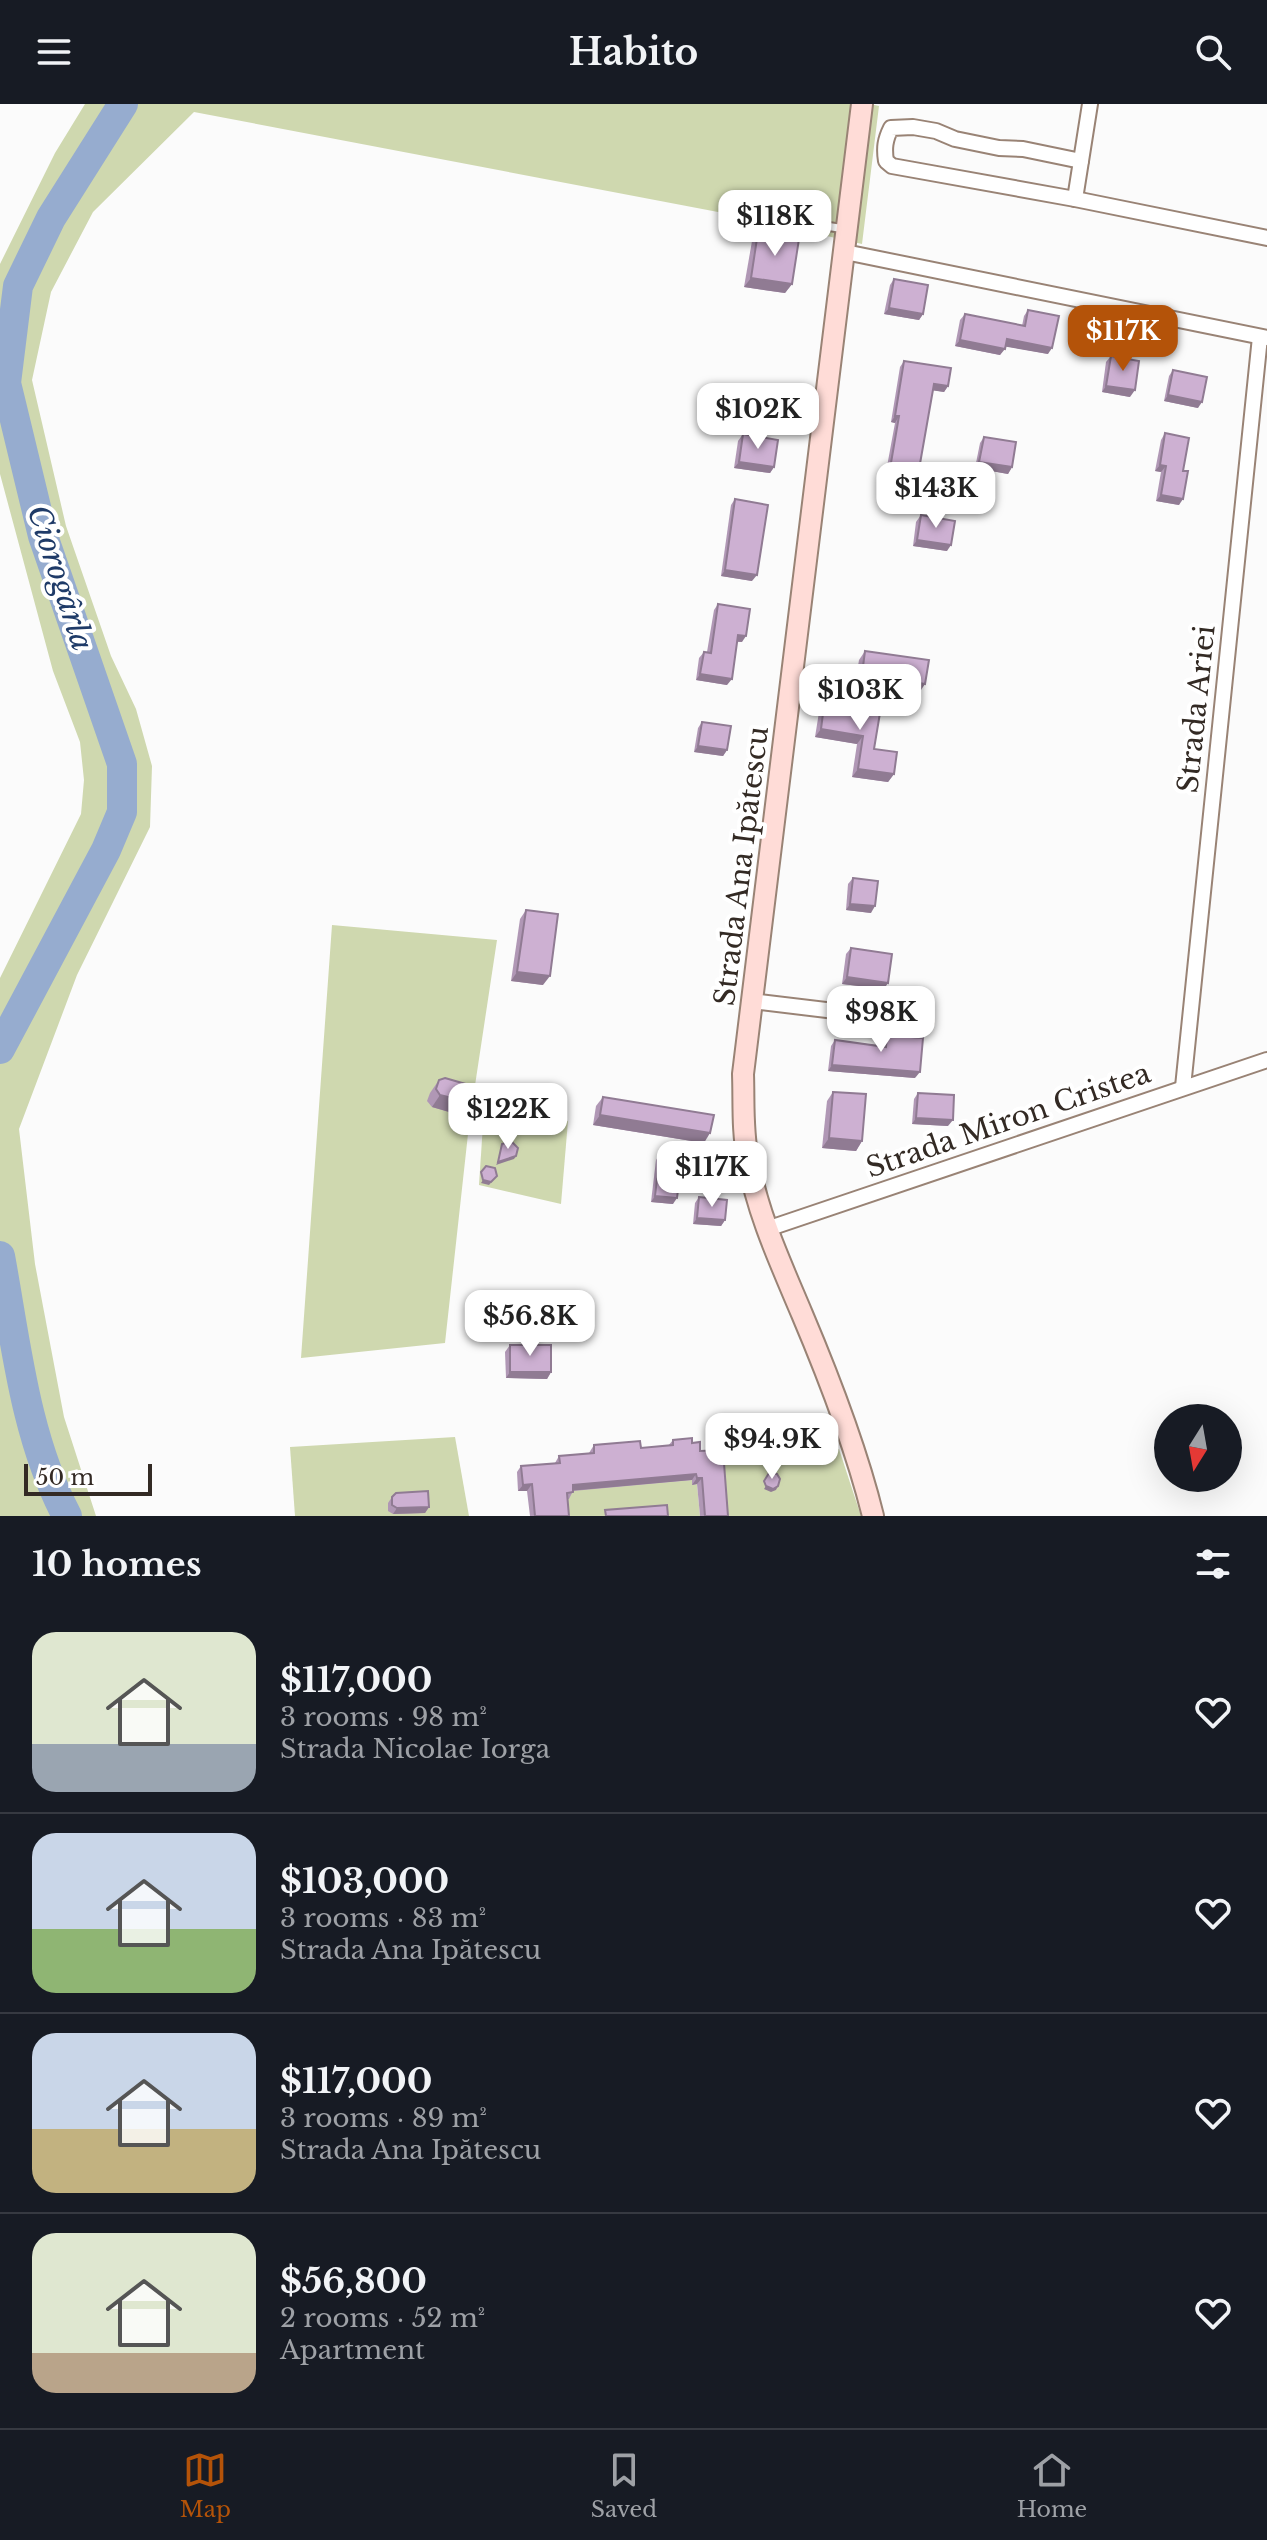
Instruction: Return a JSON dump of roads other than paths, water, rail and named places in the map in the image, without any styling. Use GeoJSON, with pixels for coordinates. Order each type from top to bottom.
{"type":"FeatureCollection","features":[{"type":"Feature","properties":{"kind":"main road","name":"Strada Ana Ipătescu"},"geometry":{"type":"LineString","coordinates":[[862,104],[743,1074],[748,1162],[767,1229],[829,1379],[873,1516]]}},
{"type":"Feature","properties":{"kind":"street"},"geometry":{"type":"LineString","coordinates":[[1075,199],[1090,104]]}},
{"type":"Feature","properties":{"kind":"street"},"geometry":{"type":"LineString","coordinates":[[1081,161],[1023,149],[999,148],[913,127],[891,128],[886,138],[886,161],[892,166],[1267,238]]}},
{"type":"Feature","properties":{"kind":"street"},"geometry":{"type":"LineString","coordinates":[[858,142],[886,138]]}},
{"type":"Feature","properties":{"kind":"street"},"geometry":{"type":"LineString","coordinates":[[845,252],[1264,337]]}},
{"type":"Feature","properties":{"kind":"street","name":"Strada Ariei"},"geometry":{"type":"LineString","coordinates":[[1183,1087],[1264,337]]}},
{"type":"Feature","properties":{"kind":"street"},"geometry":{"type":"LineString","coordinates":[[752,1001],[926,1022]]}},
{"type":"Feature","properties":{"kind":"street","name":"Strada Miron Cristea"},"geometry":{"type":"LineString","coordinates":[[767,1229],[1267,1060]]}},
{"type":"Feature","properties":{"kind":"lane"},"geometry":{"type":"LineString","coordinates":[[742,219],[761,216],[847,230]]}},
{"type":"Feature","properties":{"kind":"waterway","name":"Ciorogârla"},"geometry":{"type":"LineString","coordinates":[[0,1049],[106,850],[122,812],[122,764],[43,536],[6,383],[18,286],[51,218],[123,104]]}},
{"type":"Feature","properties":{"kind":"waterway","name":"Ciorogârla"},"geometry":{"type":"LineString","coordinates":[[0,1256],[32,1422],[41,1454],[67,1516]]}}]}
